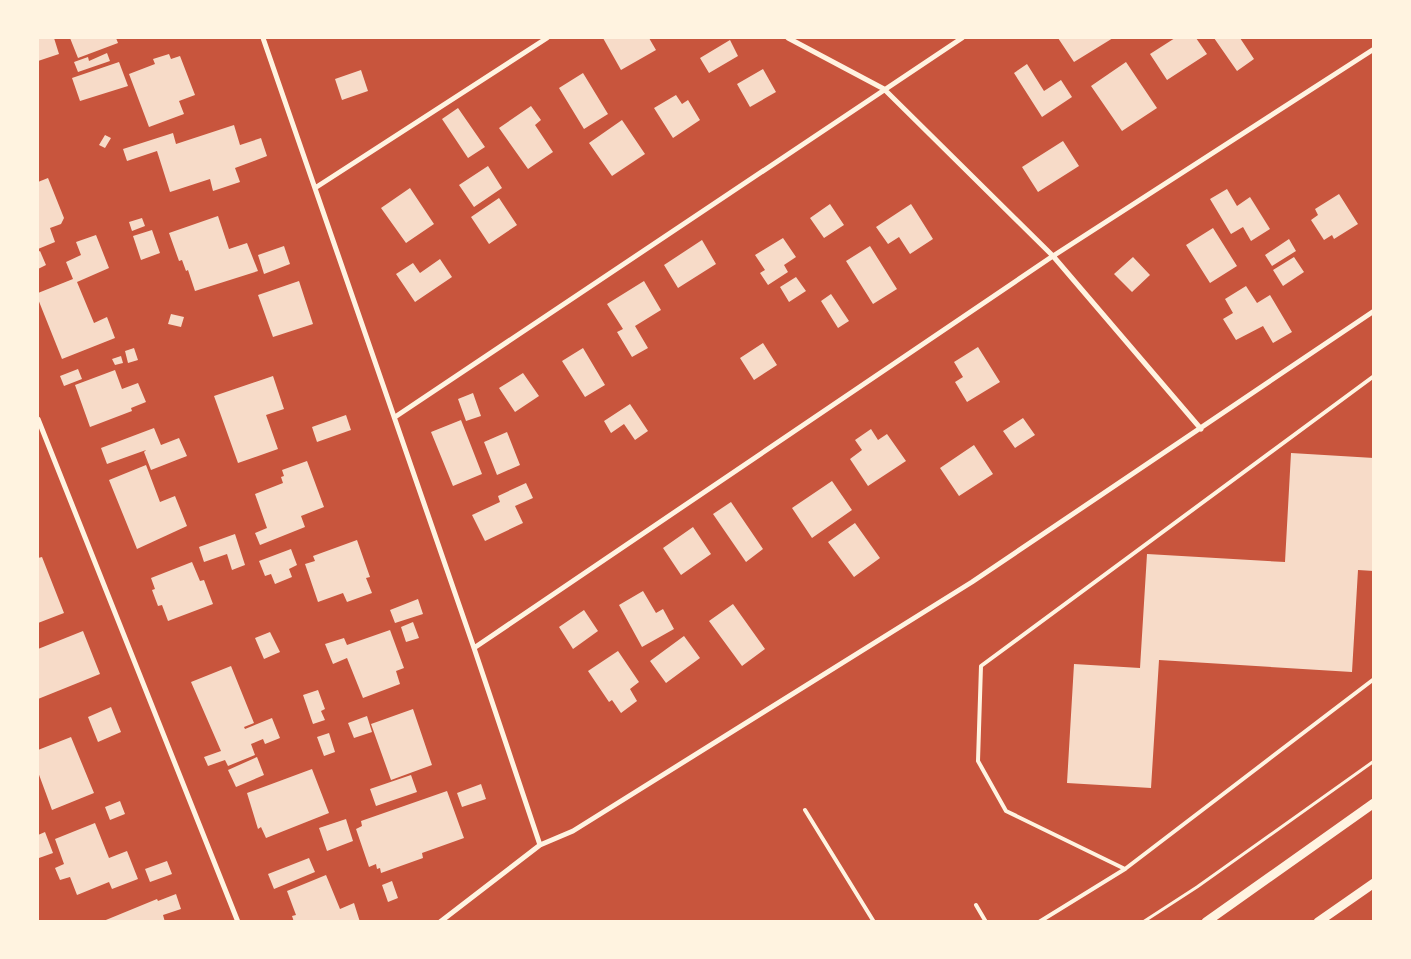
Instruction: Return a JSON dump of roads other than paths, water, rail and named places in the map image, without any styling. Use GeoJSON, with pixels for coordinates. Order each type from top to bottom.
{"type":"FeatureCollection","features":[{"type":"Feature","properties":{"kind":"street"},"geometry":{"type":"LineString","coordinates":[[263,38],[395,417],[540,845]]}},
{"type":"Feature","properties":{"kind":"street"},"geometry":{"type":"LineString","coordinates":[[315,188],[547,38]]}},
{"type":"Feature","properties":{"kind":"street"},"geometry":{"type":"LineString","coordinates":[[788,38],[884,89],[1054,256],[1201,429]]}},
{"type":"Feature","properties":{"kind":"street"},"geometry":{"type":"LineString","coordinates":[[395,417],[962,38]]}},
{"type":"Feature","properties":{"kind":"street"},"geometry":{"type":"LineString","coordinates":[[474,648],[1054,256],[1374,49]]}},
{"type":"Feature","properties":{"kind":"street"},"geometry":{"type":"LineString","coordinates":[[440,922],[540,845],[573,831],[972,582],[1374,311]]}},
{"type":"Feature","properties":{"kind":"street"},"geometry":{"type":"LineString","coordinates":[[38,419],[238,922]]}},
{"type":"Feature","properties":{"kind":"street"},"geometry":{"type":"LineString","coordinates":[[1206,922],[1374,803]]}},
{"type":"Feature","properties":{"kind":"street"},"geometry":{"type":"LineString","coordinates":[[1318,922],[1374,883]]}},
{"type":"Feature","properties":{"kind":"lane"},"geometry":{"type":"LineString","coordinates":[[1125,869],[1006,811],[978,761],[981,666],[1374,376]]}},
{"type":"Feature","properties":{"kind":"lane"},"geometry":{"type":"LineString","coordinates":[[1039,922],[1125,869],[1374,679]]}},
{"type":"Feature","properties":{"kind":"lane"},"geometry":{"type":"LineString","coordinates":[[805,810],[874,922]]}},
{"type":"Feature","properties":{"kind":"lane"},"geometry":{"type":"LineString","coordinates":[[976,905],[986,922]]}}]}
